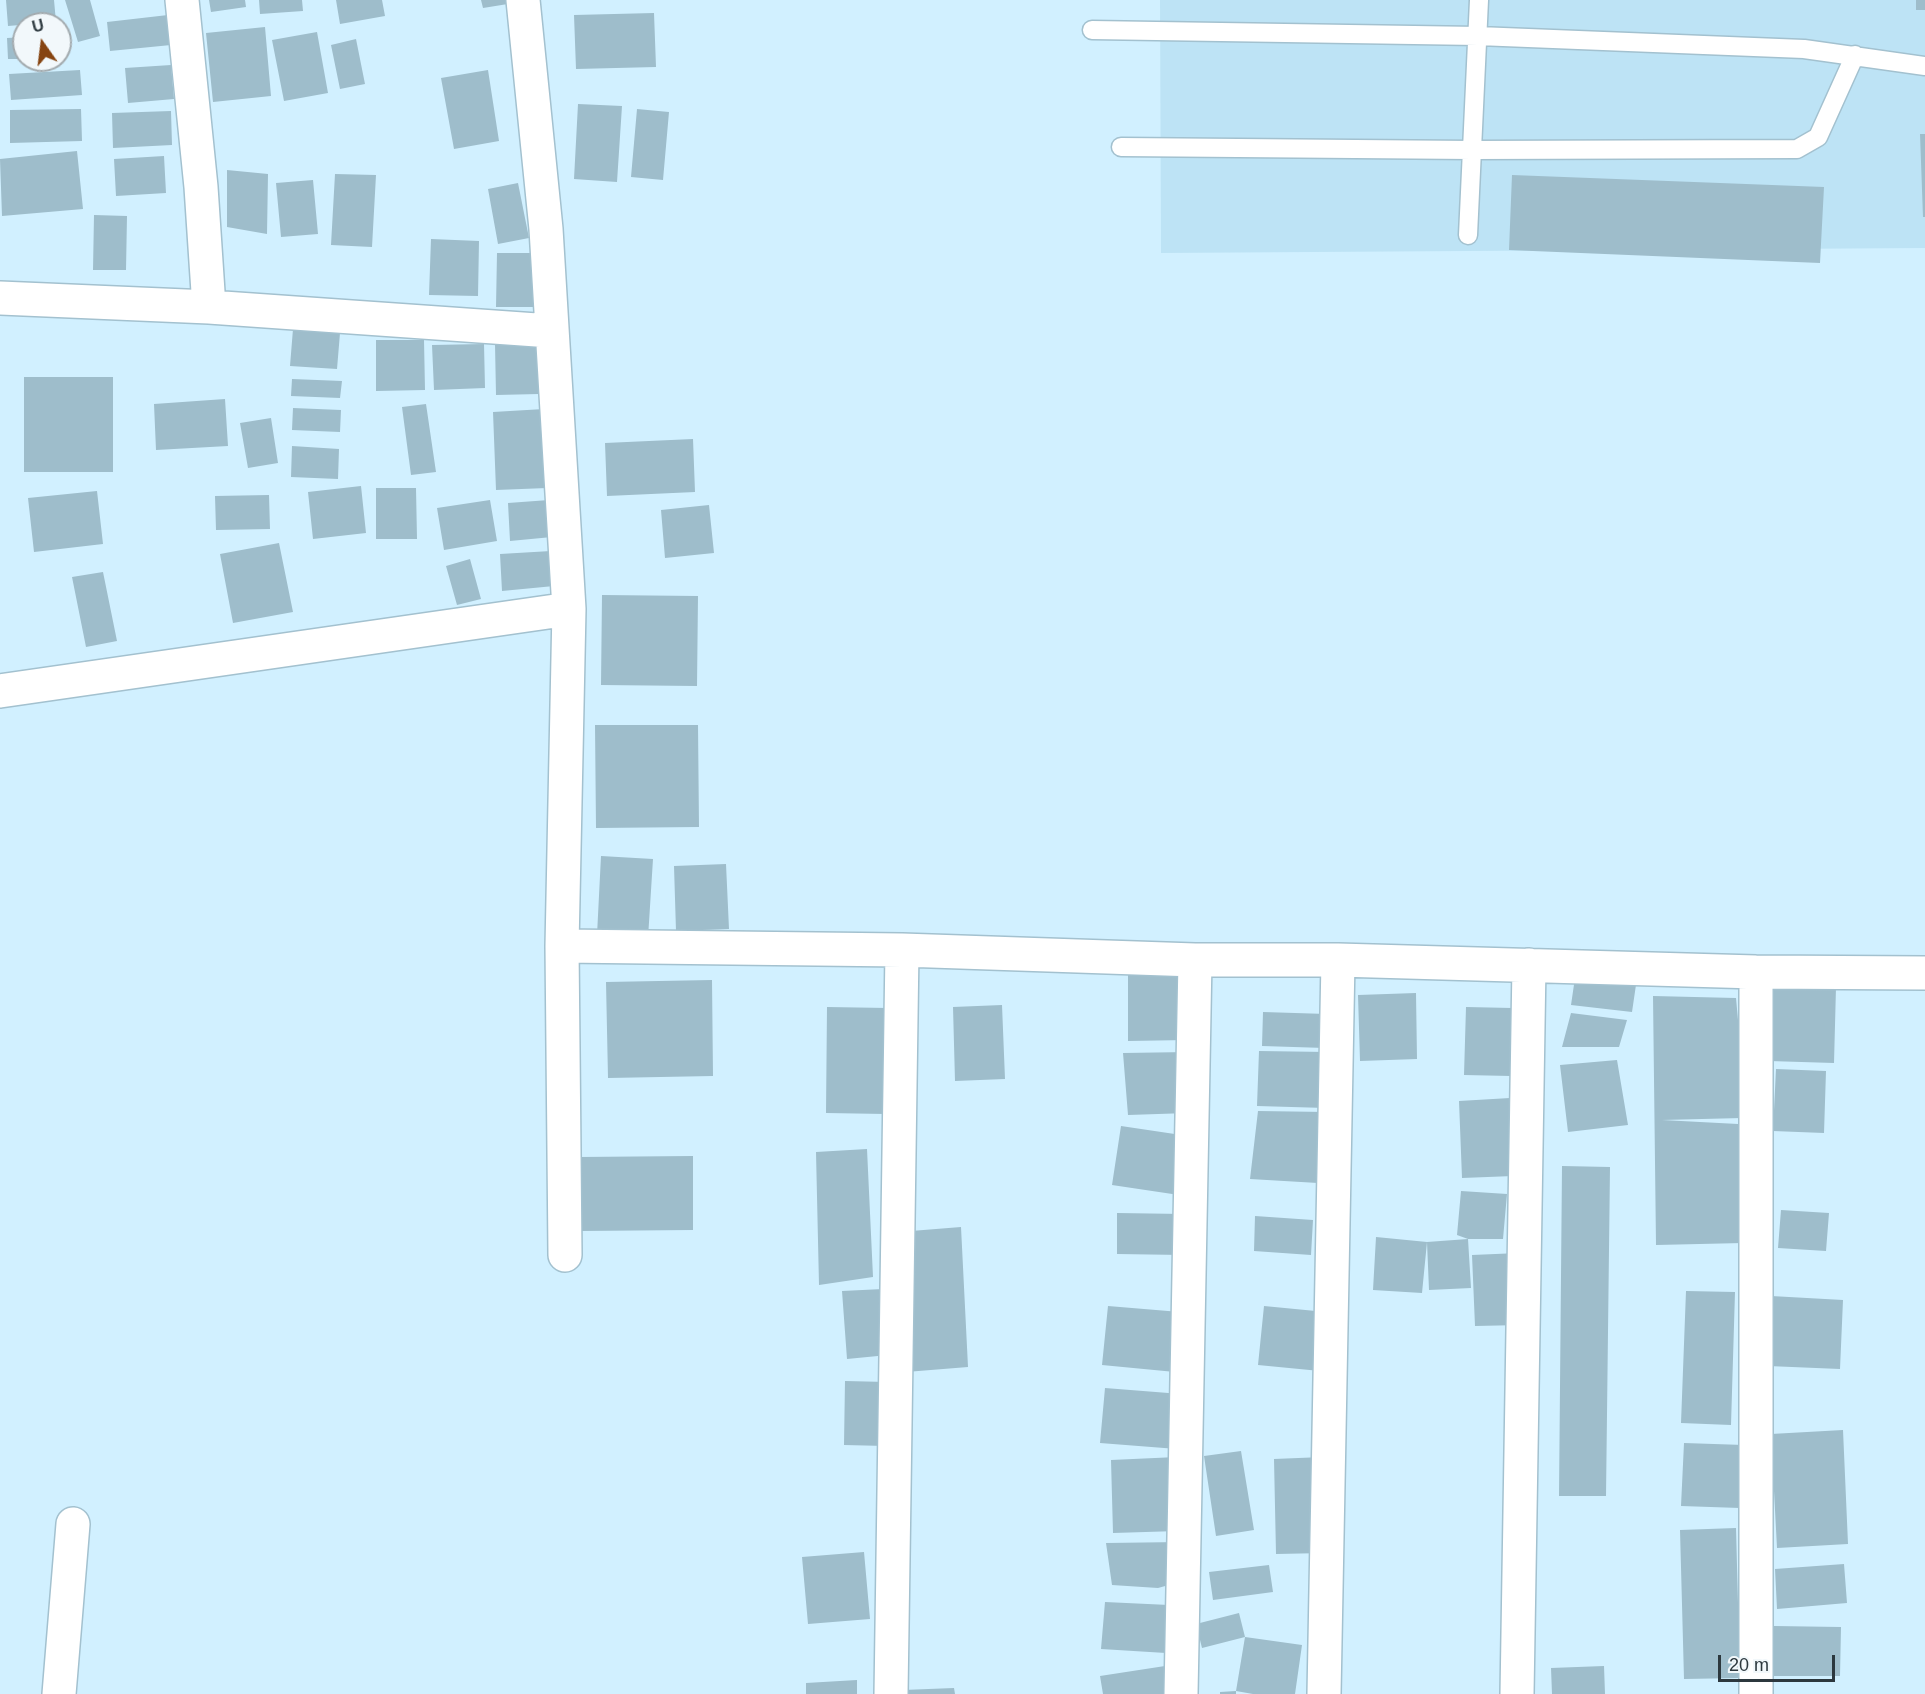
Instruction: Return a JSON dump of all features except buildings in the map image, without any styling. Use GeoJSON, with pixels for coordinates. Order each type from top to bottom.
{"type":"FeatureCollection","features":[{"type":"Feature","properties":{"kind":"street"},"geometry":{"type":"LineString","coordinates":[[182,0],[201,188],[209,307]]}},
{"type":"Feature","properties":{"kind":"street"},"geometry":{"type":"LineString","coordinates":[[523,0],[546,229],[569,609],[562,946],[565,1255]]}},
{"type":"Feature","properties":{"kind":"street"},"geometry":{"type":"LineString","coordinates":[[0,298],[209,307],[551,331]]}},
{"type":"Feature","properties":{"kind":"street"},"geometry":{"type":"LineString","coordinates":[[0,691],[569,609]]}},
{"type":"Feature","properties":{"kind":"street"},"geometry":{"type":"LineString","coordinates":[[562,946],[902,950],[1195,960],[1338,960],[1756,972],[1925,973]]}},
{"type":"Feature","properties":{"kind":"street"},"geometry":{"type":"LineString","coordinates":[[891,1694],[902,950]]}},
{"type":"Feature","properties":{"kind":"street"},"geometry":{"type":"LineString","coordinates":[[1181,1694],[1195,960]]}},
{"type":"Feature","properties":{"kind":"street"},"geometry":{"type":"LineString","coordinates":[[1324,1694],[1338,960]]}},
{"type":"Feature","properties":{"kind":"street"},"geometry":{"type":"LineString","coordinates":[[1517,1694],[1529,965]]}},
{"type":"Feature","properties":{"kind":"street"},"geometry":{"type":"LineString","coordinates":[[1756,972],[1756,1694]]}},
{"type":"Feature","properties":{"kind":"street"},"geometry":{"type":"LineString","coordinates":[[59,1694],[73,1524]]}},
{"type":"Feature","properties":{"kind":"lane"},"geometry":{"type":"LineString","coordinates":[[1468,235],[1479,0]]}},
{"type":"Feature","properties":{"kind":"lane"},"geometry":{"type":"LineString","coordinates":[[1092,30],[1478,36],[1804,49],[1925,66]]}},
{"type":"Feature","properties":{"kind":"lane"},"geometry":{"type":"LineString","coordinates":[[1120,147],[1472,150],[1797,149],[1818,137],[1855,55]]}},
{"type":"Feature","properties":{"kind":"shaded area"},"geometry":{"type":"Polygon","coordinates":[[[1160,0],[1925,0],[1925,248],[1161,253],[1160,0]]]}}]}
